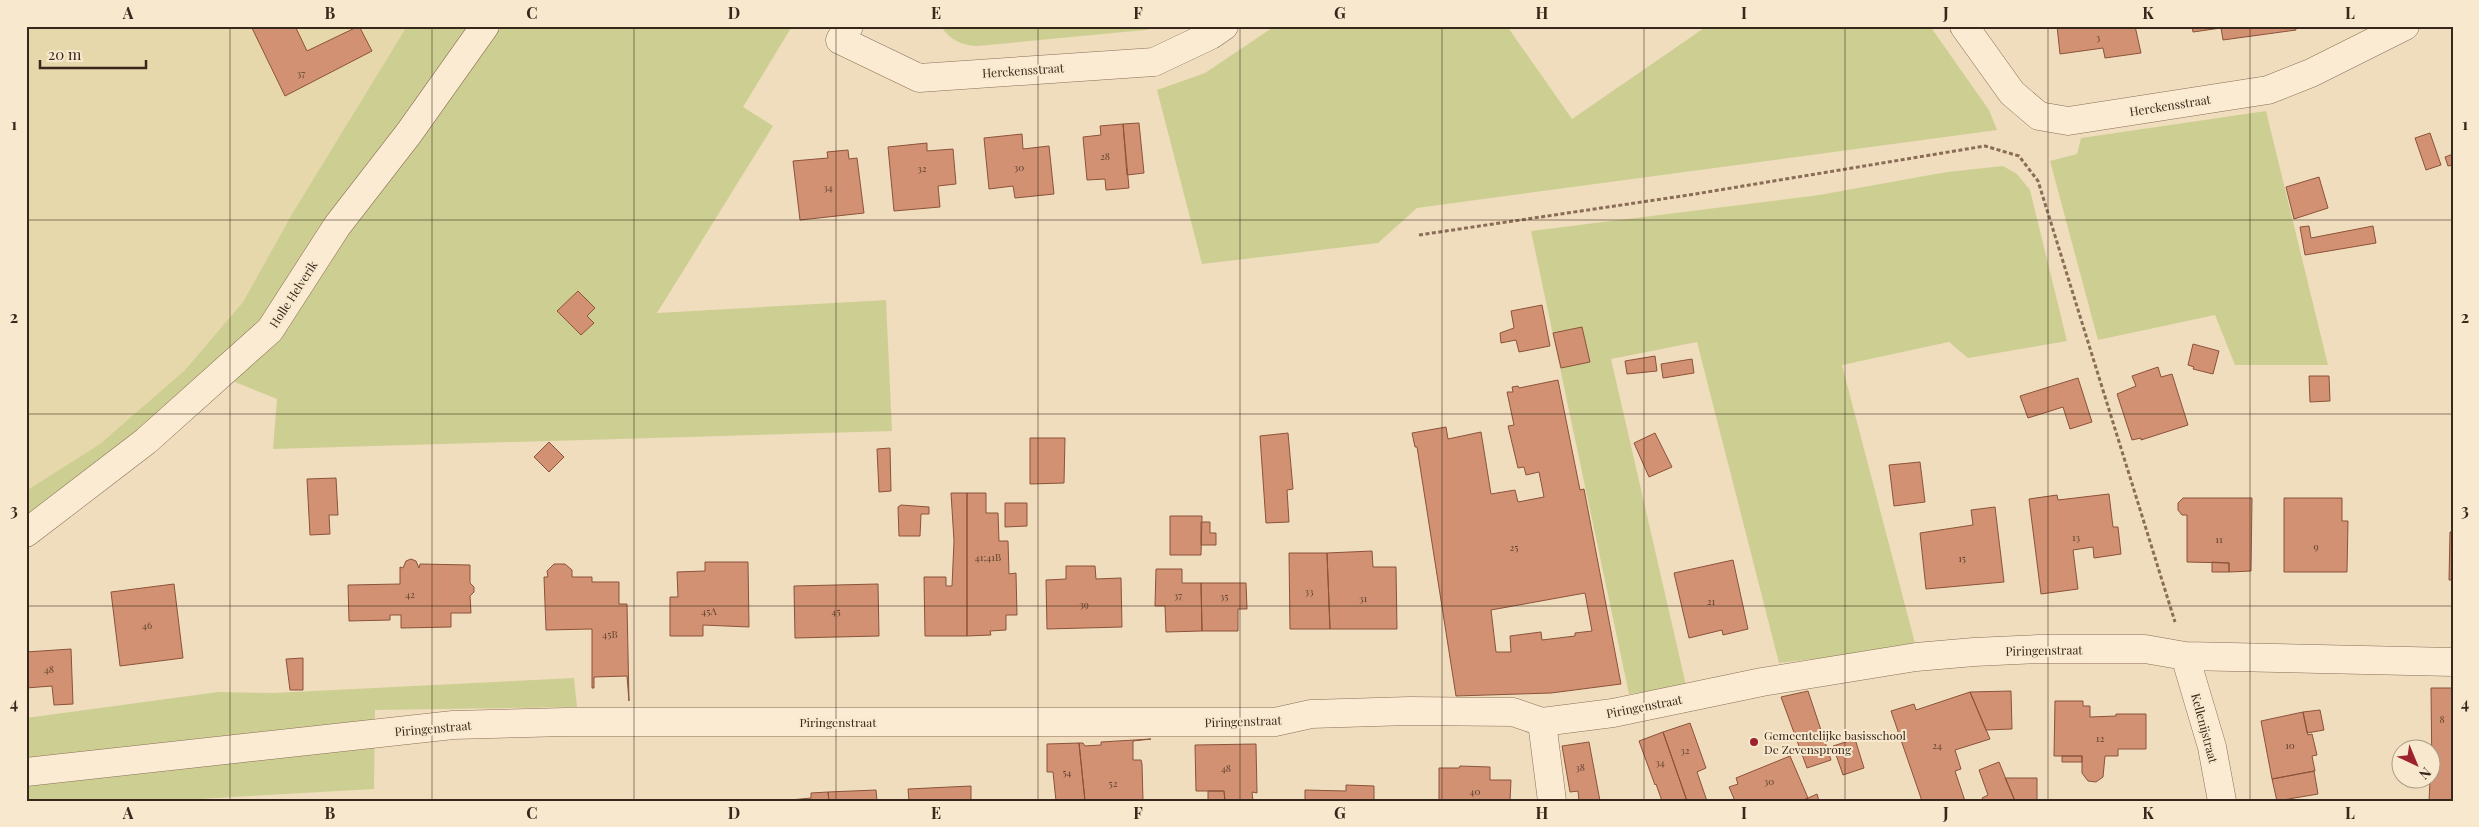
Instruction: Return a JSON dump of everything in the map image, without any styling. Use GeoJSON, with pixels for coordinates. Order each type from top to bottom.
{"type":"FeatureCollection","features":[{"type":"Feature","properties":{"kind":"street","name":"Holle Helverik"},"geometry":{"type":"LineString","coordinates":[[26,533],[146,441],[270,330],[337,226],[409,133],[485,26]]}},
{"type":"Feature","properties":{"kind":"street","name":"Herckensstraat"},"geometry":{"type":"LineString","coordinates":[[848,26],[840,40],[918,78],[1154,62],[1211,35],[1224,26]]}},
{"type":"Feature","properties":{"kind":"street","name":"Herckensstraat"},"geometry":{"type":"LineString","coordinates":[[1964,26],[2012,93],[2039,116],[2068,121],[2268,90],[2311,73],[2405,26]]}},
{"type":"Feature","properties":{"kind":"street","name":"Piringenstraat"},"geometry":{"type":"LineString","coordinates":[[26,772],[472,724],[566,722],[1275,722],[1311,714],[1409,711],[1513,712],[1542,722],[1613,714],[1762,682],[1925,656],[2038,648],[2145,649],[2185,656],[2453,662]]}},
{"type":"Feature","properties":{"kind":"street","name":"Kellenijstraat"},"geometry":{"type":"LineString","coordinates":[[2185,656],[2212,747],[2222,801]]}},
{"type":"Feature","properties":{"kind":"street"},"geometry":{"type":"LineString","coordinates":[[1542,722],[1552,801]]}},
{"type":"Feature","properties":{"kind":"path"},"geometry":{"type":"LineString","coordinates":[[1419,235],[1689,195],[1986,146],[2020,156],[2038,180],[2185,656]]}},
{"type":"Feature","properties":{"kind":"shaded area"},"geometry":{"type":"Polygon","coordinates":[[[26,26],[407,26],[292,214],[243,302],[185,370],[100,445],[26,491],[26,26]]]}},
{"type":"Feature","properties":{"kind":"green space"},"geometry":{"type":"Polygon","coordinates":[[[407,26],[791,28],[743,107],[773,126],[657,313],[886,300],[892,431],[273,449],[277,399],[230,380],[139,432],[26,516],[26,491],[100,444],[185,370],[243,302],[292,214],[407,26]]]}},
{"type":"Feature","properties":{"kind":"green space"},"geometry":{"type":"Polygon","coordinates":[[[941,26],[1162,26],[1145,30],[978,46],[967,45],[957,41],[948,35],[941,26]]]}},
{"type":"Feature","properties":{"kind":"green space"},"geometry":{"type":"Polygon","coordinates":[[[1275,26],[1507,26],[1572,119],[1707,26],[1930,26],[1989,110],[1997,130],[1417,208],[1378,243],[1202,264],[1157,90],[1205,73],[1275,26]]]}},
{"type":"Feature","properties":{"kind":"green space"},"geometry":{"type":"Polygon","coordinates":[[[2266,111],[2328,365],[2235,365],[2215,315],[2098,340],[2050,161],[2077,154],[2081,138],[2266,111]]]}},
{"type":"Feature","properties":{"kind":"green space"},"geometry":{"type":"Polygon","coordinates":[[[2003,166],[2017,174],[2030,190],[2067,341],[1968,358],[1949,342],[1842,365],[1916,647],[1779,663],[1697,342],[1611,359],[1686,685],[1629,694],[1531,231],[1819,195],[1947,172],[2003,166]]]}},
{"type":"Feature","properties":{"kind":"green space"},"geometry":{"type":"Polygon","coordinates":[[[574,678],[577,707],[375,710],[374,789],[163,801],[26,801],[26,718],[218,692],[274,693],[574,678]]]}},
{"type":"Feature","properties":{"kind":"building"},"geometry":{"type":"Polygon","coordinates":[[[251,26],[295,26],[307,51],[359,26],[372,51],[285,96],[251,26]]]}},
{"type":"Feature","properties":{"kind":"building"},"geometry":{"type":"Polygon","coordinates":[[[2057,26],[2135,26],[2141,53],[2105,58],[2103,48],[2060,54],[2057,26]]]}},
{"type":"Feature","properties":{"kind":"building"},"geometry":{"type":"Polygon","coordinates":[[[2192,26],[2295,26],[2296,30],[2223,40],[2221,28],[2193,32],[2192,26]]]}},
{"type":"Feature","properties":{"kind":"building"},"geometry":{"type":"Polygon","coordinates":[[[1139,123],[1144,173],[1127,175],[1123,124],[1139,123]]]}},
{"type":"Feature","properties":{"kind":"building"},"geometry":{"type":"Polygon","coordinates":[[[1123,124],[1129,188],[1106,190],[1105,179],[1087,180],[1083,137],[1101,135],[1100,126],[1123,124]]]}},
{"type":"Feature","properties":{"kind":"building"},"geometry":{"type":"Polygon","coordinates":[[[2430,133],[2441,165],[2426,170],[2415,138],[2430,133]]]}},
{"type":"Feature","properties":{"kind":"building"},"geometry":{"type":"Polygon","coordinates":[[[1022,134],[1023,149],[1049,146],[1054,194],[1015,198],[1013,186],[989,189],[984,138],[1022,134]]]}},
{"type":"Feature","properties":{"kind":"building"},"geometry":{"type":"Polygon","coordinates":[[[927,143],[927,151],[953,149],[956,184],[938,186],[940,207],[894,211],[888,147],[927,143]]]}},
{"type":"Feature","properties":{"kind":"building"},"geometry":{"type":"Polygon","coordinates":[[[848,150],[849,159],[857,158],[864,213],[800,220],[793,161],[828,158],[827,152],[848,150]]]}},
{"type":"Feature","properties":{"kind":"building"},"geometry":{"type":"Polygon","coordinates":[[[2453,154],[2453,165],[2448,166],[2445,157],[2453,154]]]}},
{"type":"Feature","properties":{"kind":"building"},"geometry":{"type":"Polygon","coordinates":[[[2319,177],[2328,208],[2294,219],[2286,187],[2319,177]]]}},
{"type":"Feature","properties":{"kind":"building"},"geometry":{"type":"Polygon","coordinates":[[[2309,226],[2311,238],[2373,226],[2376,243],[2305,255],[2300,227],[2309,226]]]}},
{"type":"Feature","properties":{"kind":"building"},"geometry":{"type":"Polygon","coordinates":[[[578,291],[595,308],[587,316],[594,323],[581,335],[557,311],[578,291]]]}},
{"type":"Feature","properties":{"kind":"building"},"geometry":{"type":"Polygon","coordinates":[[[1542,305],[1550,346],[1519,352],[1516,340],[1501,343],[1500,333],[1514,328],[1511,311],[1542,305]]]}},
{"type":"Feature","properties":{"kind":"building"},"geometry":{"type":"Polygon","coordinates":[[[1582,327],[1590,362],[1561,368],[1553,333],[1582,327]]]}},
{"type":"Feature","properties":{"kind":"building"},"geometry":{"type":"Polygon","coordinates":[[[2193,344],[2219,351],[2213,374],[2193,369],[2194,367],[2188,365],[2193,344]]]}},
{"type":"Feature","properties":{"kind":"building"},"geometry":{"type":"Polygon","coordinates":[[[1655,356],[1657,371],[1627,374],[1625,361],[1655,356]]]}},
{"type":"Feature","properties":{"kind":"building"},"geometry":{"type":"Polygon","coordinates":[[[1692,359],[1694,373],[1663,378],[1661,364],[1692,359]]]}},
{"type":"Feature","properties":{"kind":"building"},"geometry":{"type":"Polygon","coordinates":[[[2158,367],[2161,377],[2172,374],[2188,425],[2141,440],[2141,438],[2132,440],[2117,394],[2136,386],[2132,376],[2158,367]]]}},
{"type":"Feature","properties":{"kind":"building"},"geometry":{"type":"Polygon","coordinates":[[[2309,376],[2329,376],[2330,401],[2310,402],[2309,376]]]}},
{"type":"Feature","properties":{"kind":"building"},"geometry":{"type":"Polygon","coordinates":[[[2078,378],[2092,422],[2070,429],[2063,407],[2028,418],[2020,396],[2078,378]]]}},
{"type":"Feature","properties":{"kind":"building"},"geometry":{"type":"Polygon","coordinates":[[[1558,380],[1580,490],[1584,489],[1621,684],[1551,693],[1456,696],[1417,447],[1415,447],[1412,433],[1446,427],[1448,439],[1481,432],[1491,494],[1515,490],[1518,502],[1544,497],[1539,472],[1526,475],[1524,467],[1518,468],[1508,426],[1514,425],[1507,392],[1513,392],[1512,387],[1518,386],[1519,388],[1558,380]],[[1585,593],[1491,610],[1496,652],[1511,652],[1510,636],[1541,632],[1542,640],[1575,636],[1575,633],[1592,631],[1585,593]]]}},
{"type":"Feature","properties":{"kind":"building"},"geometry":{"type":"Polygon","coordinates":[[[1288,433],[1293,489],[1287,490],[1289,522],[1266,523],[1260,436],[1288,433]]]}},
{"type":"Feature","properties":{"kind":"building"},"geometry":{"type":"Polygon","coordinates":[[[1655,433],[1672,467],[1649,477],[1634,443],[1655,433]]]}},
{"type":"Feature","properties":{"kind":"building"},"geometry":{"type":"Polygon","coordinates":[[[1030,438],[1065,438],[1064,483],[1030,484],[1030,438]]]}},
{"type":"Feature","properties":{"kind":"building"},"geometry":{"type":"Polygon","coordinates":[[[549,442],[564,457],[549,472],[534,457],[549,442]]]}},
{"type":"Feature","properties":{"kind":"building"},"geometry":{"type":"Polygon","coordinates":[[[890,448],[891,491],[879,492],[877,449],[890,448]]]}},
{"type":"Feature","properties":{"kind":"building"},"geometry":{"type":"Polygon","coordinates":[[[1920,462],[1925,502],[1894,506],[1889,465],[1920,462]]]}},
{"type":"Feature","properties":{"kind":"building"},"geometry":{"type":"Polygon","coordinates":[[[336,478],[338,515],[329,515],[330,534],[310,535],[307,479],[336,478]]]}},
{"type":"Feature","properties":{"kind":"building"},"geometry":{"type":"Polygon","coordinates":[[[951,493],[967,493],[967,636],[925,636],[924,577],[946,577],[946,586],[952,586],[954,541],[951,493]]]}},
{"type":"Feature","properties":{"kind":"building"},"geometry":{"type":"Polygon","coordinates":[[[967,493],[986,493],[986,513],[998,513],[999,541],[1008,541],[1009,574],[1016,573],[1017,615],[1006,615],[1006,630],[990,631],[991,635],[967,636],[967,493]]]}},
{"type":"Feature","properties":{"kind":"building"},"geometry":{"type":"Polygon","coordinates":[[[2109,494],[2113,527],[2118,527],[2121,554],[2094,558],[2093,547],[2073,550],[2078,589],[2041,594],[2029,499],[2057,495],[2058,500],[2109,494]]]}},
{"type":"Feature","properties":{"kind":"building"},"geometry":{"type":"Polygon","coordinates":[[[2183,498],[2252,498],[2251,571],[2229,572],[2229,563],[2187,562],[2187,515],[2182,515],[2178,510],[2178,503],[2183,498]]]}},
{"type":"Feature","properties":{"kind":"building"},"geometry":{"type":"Polygon","coordinates":[[[2284,498],[2342,498],[2342,521],[2348,521],[2347,572],[2284,572],[2284,498]]]}},
{"type":"Feature","properties":{"kind":"building"},"geometry":{"type":"Polygon","coordinates":[[[1005,503],[1027,503],[1027,526],[1005,527],[1005,503]]]}},
{"type":"Feature","properties":{"kind":"building"},"geometry":{"type":"Polygon","coordinates":[[[901,505],[929,507],[929,514],[921,514],[920,536],[899,536],[898,507],[901,505]]]}},
{"type":"Feature","properties":{"kind":"building"},"geometry":{"type":"Polygon","coordinates":[[[1995,507],[2004,582],[1926,589],[1920,533],[1973,525],[1971,510],[1995,507]]]}},
{"type":"Feature","properties":{"kind":"building"},"geometry":{"type":"Polygon","coordinates":[[[1170,516],[1202,516],[1201,555],[1170,555],[1170,516]]]}},
{"type":"Feature","properties":{"kind":"building"},"geometry":{"type":"Polygon","coordinates":[[[1201,522],[1210,522],[1210,533],[1216,533],[1216,545],[1201,545],[1201,522]]]}},
{"type":"Feature","properties":{"kind":"building"},"geometry":{"type":"Polygon","coordinates":[[[2450,532],[2453,532],[2453,580],[2449,580],[2450,532]]]}},
{"type":"Feature","properties":{"kind":"building"},"geometry":{"type":"Polygon","coordinates":[[[1372,551],[1373,567],[1396,567],[1397,629],[1330,629],[1327,553],[1372,551]]]}},
{"type":"Feature","properties":{"kind":"building"},"geometry":{"type":"Polygon","coordinates":[[[1289,553],[1327,553],[1330,629],[1290,629],[1289,553]]]}},
{"type":"Feature","properties":{"kind":"building"},"geometry":{"type":"Polygon","coordinates":[[[411,559],[416,561],[419,568],[420,564],[470,565],[470,583],[474,587],[474,592],[470,596],[471,613],[451,613],[451,627],[401,628],[401,615],[390,615],[390,620],[349,621],[348,585],[400,584],[400,567],[403,568],[406,561],[411,559]]]}},
{"type":"Feature","properties":{"kind":"building"},"geometry":{"type":"Polygon","coordinates":[[[1733,560],[1748,629],[1723,635],[1722,630],[1689,638],[1674,573],[1733,560]]]}},
{"type":"Feature","properties":{"kind":"building"},"geometry":{"type":"Polygon","coordinates":[[[705,562],[748,562],[749,627],[703,625],[703,636],[670,636],[670,597],[678,597],[677,572],[705,571],[705,562]]]}},
{"type":"Feature","properties":{"kind":"building"},"geometry":{"type":"Polygon","coordinates":[[[2212,562],[2229,563],[2229,572],[2212,572],[2212,562]]]}},
{"type":"Feature","properties":{"kind":"building"},"geometry":{"type":"Polygon","coordinates":[[[554,564],[565,564],[572,570],[572,577],[592,577],[592,582],[619,582],[619,604],[627,604],[629,701],[627,676],[594,677],[594,688],[592,688],[592,629],[546,630],[544,577],[548,577],[547,571],[554,564]]]}},
{"type":"Feature","properties":{"kind":"building"},"geometry":{"type":"Polygon","coordinates":[[[1066,566],[1095,566],[1096,579],[1121,578],[1122,627],[1047,629],[1046,580],[1066,579],[1066,566]]]}},
{"type":"Feature","properties":{"kind":"building"},"geometry":{"type":"Polygon","coordinates":[[[1156,569],[1182,569],[1182,583],[1201,583],[1202,631],[1166,632],[1165,606],[1155,606],[1156,569]]]}},
{"type":"Feature","properties":{"kind":"building"},"geometry":{"type":"Polygon","coordinates":[[[1201,583],[1246,583],[1247,609],[1238,609],[1238,631],[1202,631],[1201,583]]]}},
{"type":"Feature","properties":{"kind":"building"},"geometry":{"type":"Polygon","coordinates":[[[174,584],[183,658],[120,666],[111,592],[174,584]]]}},
{"type":"Feature","properties":{"kind":"building"},"geometry":{"type":"Polygon","coordinates":[[[878,584],[879,636],[795,638],[794,586],[878,584]]]}},
{"type":"Feature","properties":{"kind":"building"},"geometry":{"type":"Polygon","coordinates":[[[71,649],[73,704],[54,705],[52,686],[26,688],[26,652],[71,649]]]}},
{"type":"Feature","properties":{"kind":"building"},"geometry":{"type":"Polygon","coordinates":[[[303,658],[303,690],[290,690],[286,659],[303,658]]]}},
{"type":"Feature","properties":{"kind":"building"},"geometry":{"type":"Polygon","coordinates":[[[2431,688],[2453,688],[2453,801],[2429,801],[2430,790],[2442,790],[2442,740],[2432,740],[2431,688]]]}},
{"type":"Feature","properties":{"kind":"building"},"geometry":{"type":"Polygon","coordinates":[[[1808,691],[1831,760],[1807,768],[1781,697],[1808,691]]]}},
{"type":"Feature","properties":{"kind":"building"},"geometry":{"type":"Polygon","coordinates":[[[2011,691],[2012,729],[1986,730],[1970,692],[2011,691]]]}},
{"type":"Feature","properties":{"kind":"building"},"geometry":{"type":"Polygon","coordinates":[[[1970,692],[1990,739],[1955,750],[1961,769],[1955,771],[1965,801],[1922,801],[1891,711],[1914,704],[1916,710],[1970,692]]]}},
{"type":"Feature","properties":{"kind":"building"},"geometry":{"type":"Polygon","coordinates":[[[2055,701],[2083,701],[2083,706],[2090,706],[2090,717],[2116,716],[2116,714],[2146,714],[2146,749],[2118,749],[2118,756],[2105,756],[2103,777],[2096,782],[2088,781],[2082,773],[2082,756],[2054,756],[2055,701]]]}},
{"type":"Feature","properties":{"kind":"building"},"geometry":{"type":"Polygon","coordinates":[[[2320,710],[2324,730],[2307,733],[2303,712],[2320,710]]]}},
{"type":"Feature","properties":{"kind":"building"},"geometry":{"type":"Polygon","coordinates":[[[2303,712],[2308,735],[2312,734],[2317,755],[2312,756],[2315,771],[2272,779],[2261,721],[2303,712]]]}},
{"type":"Feature","properties":{"kind":"building"},"geometry":{"type":"Polygon","coordinates":[[[1690,723],[1706,768],[1697,772],[1707,801],[1687,801],[1663,732],[1690,723]]]}},
{"type":"Feature","properties":{"kind":"building"},"geometry":{"type":"Polygon","coordinates":[[[1663,732],[1687,801],[1662,801],[1639,741],[1663,732]]]}},
{"type":"Feature","properties":{"kind":"building"},"geometry":{"type":"Polygon","coordinates":[[[1151,739],[1133,741],[1133,760],[1141,760],[1142,764],[1143,801],[1085,801],[1079,743],[1083,743],[1085,746],[1101,745],[1101,742],[1151,739]]]}},
{"type":"Feature","properties":{"kind":"building"},"geometry":{"type":"Polygon","coordinates":[[[1855,739],[1864,768],[1843,775],[1833,746],[1855,739]]]}},
{"type":"Feature","properties":{"kind":"building"},"geometry":{"type":"Polygon","coordinates":[[[1589,742],[1600,801],[1579,801],[1578,791],[1570,792],[1562,746],[1589,742]]]}},
{"type":"Feature","properties":{"kind":"building"},"geometry":{"type":"Polygon","coordinates":[[[1079,743],[1085,801],[1056,801],[1053,772],[1047,772],[1047,744],[1079,743]]]}},
{"type":"Feature","properties":{"kind":"building"},"geometry":{"type":"Polygon","coordinates":[[[1256,744],[1257,793],[1252,792],[1253,801],[1225,801],[1224,791],[1196,791],[1195,745],[1256,744]]]}},
{"type":"Feature","properties":{"kind":"building"},"geometry":{"type":"Polygon","coordinates":[[[1790,756],[1808,798],[1802,801],[1735,801],[1729,787],[1738,784],[1736,778],[1790,756]]]}},
{"type":"Feature","properties":{"kind":"building"},"geometry":{"type":"Polygon","coordinates":[[[2062,756],[2082,756],[2082,762],[2062,762],[2062,756]]]}},
{"type":"Feature","properties":{"kind":"building"},"geometry":{"type":"Polygon","coordinates":[[[1999,762],[2015,801],[1984,801],[1982,798],[1988,795],[1979,770],[1999,762]]]}},
{"type":"Feature","properties":{"kind":"building"},"geometry":{"type":"Polygon","coordinates":[[[1460,766],[1490,767],[1490,780],[1511,780],[1510,801],[1439,801],[1439,768],[1459,768],[1460,766]]]}},
{"type":"Feature","properties":{"kind":"building"},"geometry":{"type":"Polygon","coordinates":[[[2314,771],[2318,794],[2277,801],[2272,779],[2314,771]]]}},
{"type":"Feature","properties":{"kind":"building"},"geometry":{"type":"Polygon","coordinates":[[[2005,778],[2037,778],[2037,801],[2015,801],[2005,778]]]}},
{"type":"Feature","properties":{"kind":"building"},"geometry":{"type":"Polygon","coordinates":[[[1346,785],[1374,786],[1374,801],[1305,801],[1305,790],[1346,791],[1346,785]]]}},
{"type":"Feature","properties":{"kind":"building"},"geometry":{"type":"Polygon","coordinates":[[[971,786],[971,801],[909,801],[908,789],[971,786]]]}},
{"type":"Feature","properties":{"kind":"building"},"geometry":{"type":"Polygon","coordinates":[[[876,790],[877,801],[829,801],[828,792],[876,790]]]}},
{"type":"Feature","properties":{"kind":"building"},"geometry":{"type":"Polygon","coordinates":[[[1208,791],[1224,791],[1225,801],[1208,801],[1208,791]]]}},
{"type":"Feature","properties":{"kind":"building"},"geometry":{"type":"Polygon","coordinates":[[[828,792],[829,801],[780,801],[811,798],[811,793],[828,792]]]}},
{"type":"Feature","properties":{"kind":"building"},"geometry":{"type":"Polygon","coordinates":[[[1817,794],[1819,801],[1802,801],[1808,798],[1817,794]]]}},
{"type":"Feature","properties":{"kind":"place","name":"Gemeentelijke basisschool De Zevensprong"},"geometry":{"type":"Point","coordinates":[1754,742]}}]}
